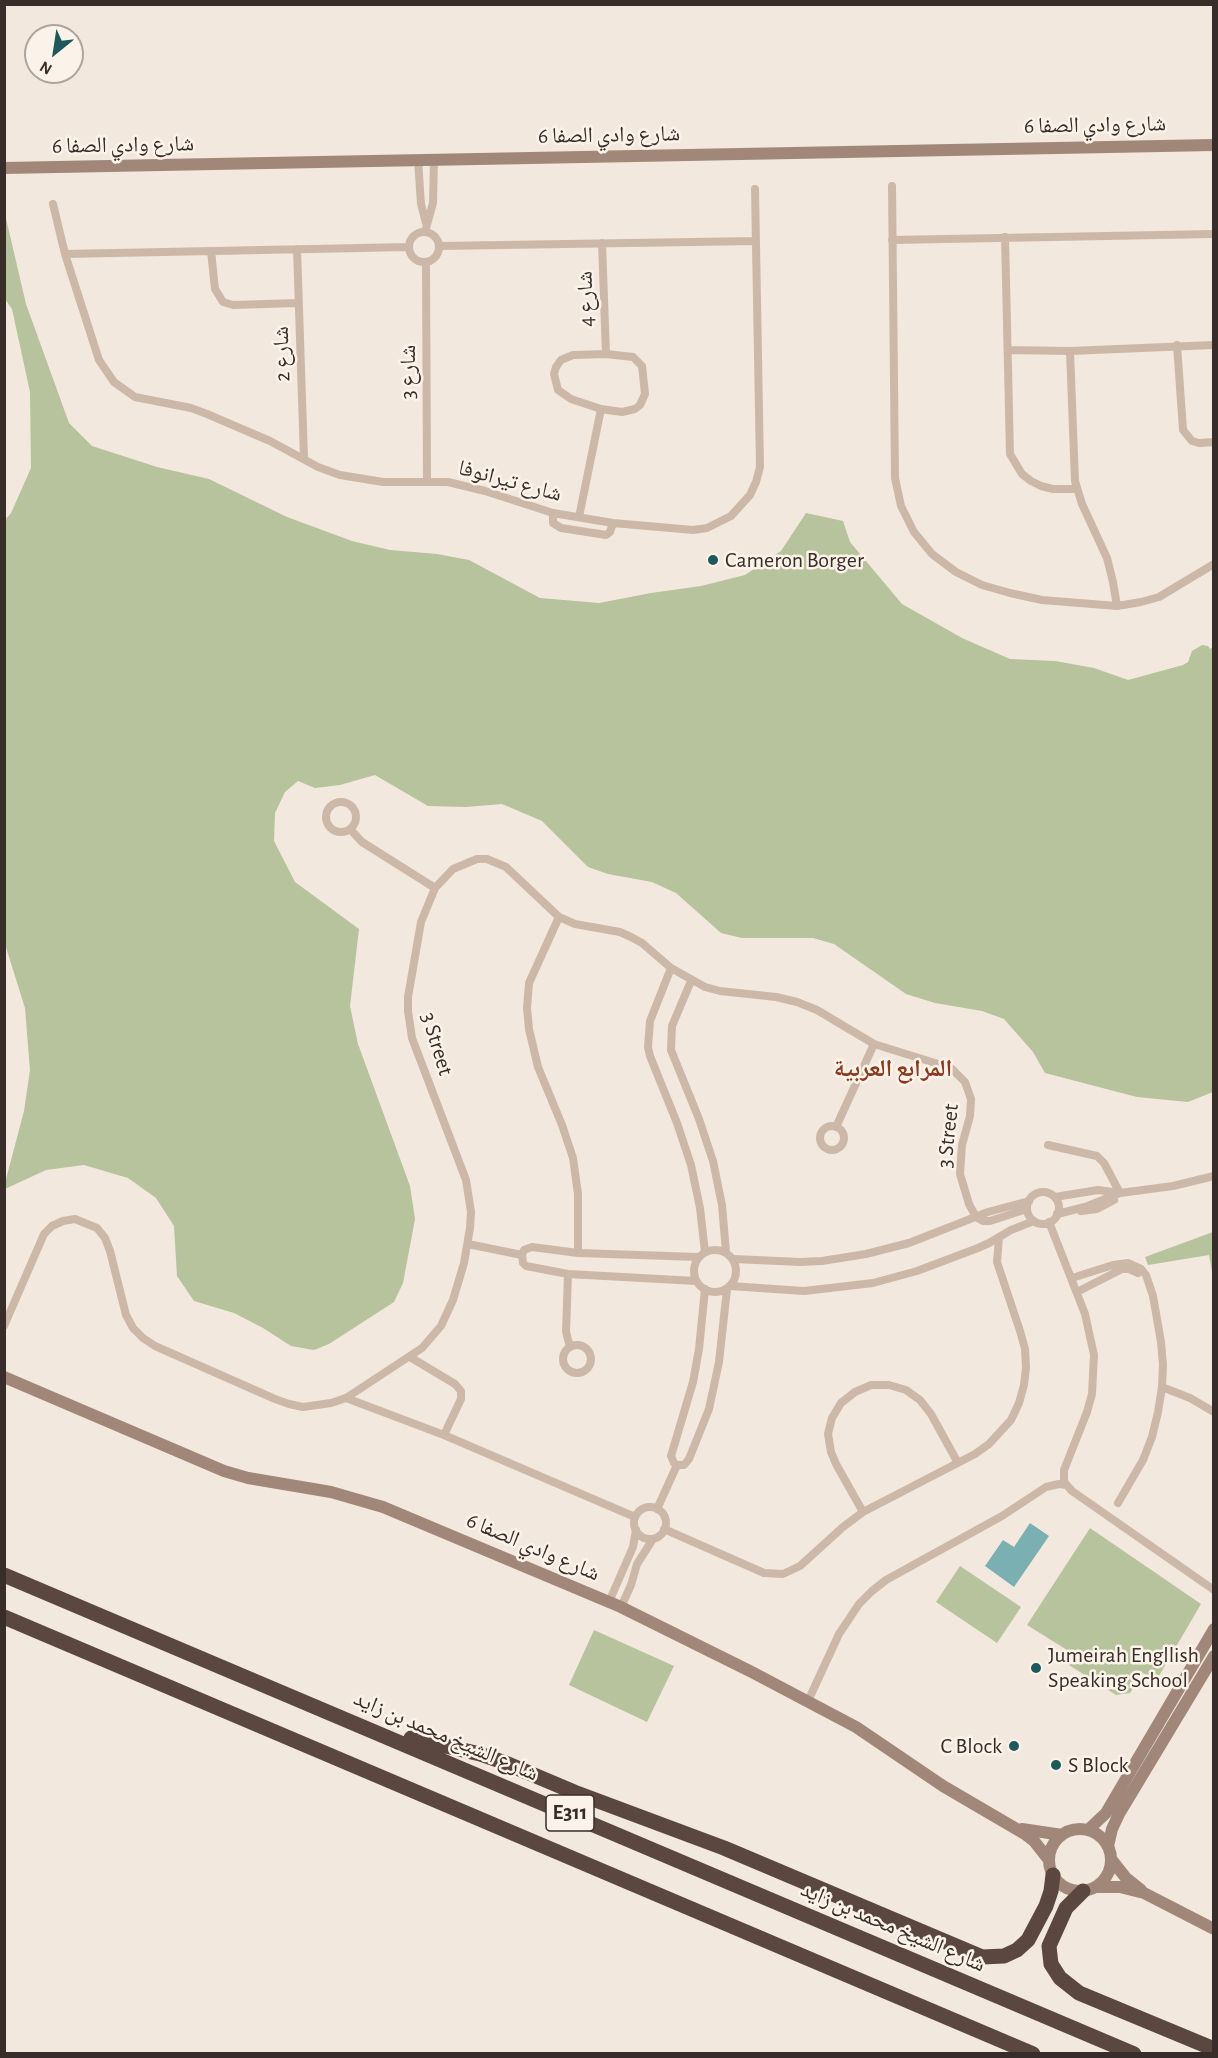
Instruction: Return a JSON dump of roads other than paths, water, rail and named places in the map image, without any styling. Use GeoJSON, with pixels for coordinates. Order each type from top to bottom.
{"type":"FeatureCollection","features":[{"type":"Feature","properties":{"kind":"highway","name":"شارع الشيخ محمد بن زايد"},"geometry":{"type":"LineString","coordinates":[[4,1575],[372,1729],[1134,2054]]}},
{"type":"Feature","properties":{"kind":"highway","name":"E311"},"geometry":{"type":"LineString","coordinates":[[4,1617],[1033,2054]]}},
{"type":"Feature","properties":{"kind":"highway"},"geometry":{"type":"LineString","coordinates":[[372,1729],[502,1762],[574,1792],[724,1848],[975,1955],[996,1958],[1017,1950],[1028,1940],[1049,1899],[1051,1868]]}},
{"type":"Feature","properties":{"kind":"highway"},"geometry":{"type":"LineString","coordinates":[[1089,1889],[1066,1908],[1056,1928],[1049,1946],[1054,1969],[1069,1986],[1079,1993],[1214,2049]]}},
{"type":"Feature","properties":{"kind":"highway"},"geometry":{"type":"LineString","coordinates":[[1039,1921],[1045,1916],[1053,1918],[1056,1928]]}},
{"type":"Feature","properties":{"kind":"main road","name":"شارع وادي الصفا 6"},"geometry":{"type":"LineString","coordinates":[[4,168],[1214,145]]}},
{"type":"Feature","properties":{"kind":"main road","name":"شارع وادي الصفا 6"},"geometry":{"type":"LineString","coordinates":[[4,1377],[224,1471],[249,1478],[331,1492],[383,1507],[621,1607],[808,1701],[856,1728],[943,1786],[1015,1827],[1034,1841],[1051,1868]]}},
{"type":"Feature","properties":{"kind":"main road"},"geometry":{"type":"LineString","coordinates":[[1088,1830],[1102,1818],[1109,1808],[1214,1629]]}},
{"type":"Feature","properties":{"kind":"main road"},"geometry":{"type":"LineString","coordinates":[[1108,1846],[1119,1814],[1214,1656]]}},
{"type":"Feature","properties":{"kind":"main road","name":"شارع وادي الصفا 6"},"geometry":{"type":"LineString","coordinates":[[1015,1827],[1038,1833],[1062,1835]]}},
{"type":"Feature","properties":{"kind":"main road"},"geometry":{"type":"LineString","coordinates":[[1089,1889],[1107,1876],[1111,1859],[1108,1846],[1100,1836],[1088,1830],[1077,1829],[1062,1835],[1051,1849],[1051,1868],[1066,1887],[1089,1889],[1107,1886],[1126,1888],[1155,1899]]}},
{"type":"Feature","properties":{"kind":"main road"},"geometry":{"type":"LineString","coordinates":[[1111,1859],[1135,1886],[1155,1899],[1214,1929]]}},
{"type":"Feature","properties":{"kind":"street"},"geometry":{"type":"LineString","coordinates":[[418,160],[425,224],[440,246],[436,257],[426,262],[414,259],[409,247],[412,238],[425,224],[433,203],[434,160]]}},
{"type":"Feature","properties":{"kind":"street"},"geometry":{"type":"LineString","coordinates":[[420,181],[434,180]]}},
{"type":"Feature","properties":{"kind":"street"},"geometry":{"type":"LineString","coordinates":[[892,186],[895,478],[901,506],[914,532],[932,554],[956,572],[982,585],[1042,600],[1117,606],[1159,597],[1214,564]]}},
{"type":"Feature","properties":{"kind":"street","name":"شارع تيرانوفا"},"geometry":{"type":"LineString","coordinates":[[53,204],[65,254],[99,360],[110,377],[124,391],[147,401],[191,408],[329,471],[362,480],[405,483],[427,481],[469,486],[553,513],[613,523],[693,530],[707,528],[731,516],[750,495],[756,482],[761,453],[755,189]]}},
{"type":"Feature","properties":{"kind":"street"},"geometry":{"type":"LineString","coordinates":[[892,240],[1214,234]]}},
{"type":"Feature","properties":{"kind":"street"},"geometry":{"type":"LineString","coordinates":[[1005,237],[1009,442],[1015,465],[1022,474],[1041,486],[1053,489],[1077,489]]}},
{"type":"Feature","properties":{"kind":"street"},"geometry":{"type":"LineString","coordinates":[[440,246],[755,241]]}},
{"type":"Feature","properties":{"kind":"street","name":"شارع 4"},"geometry":{"type":"LineString","coordinates":[[602,243],[606,354]]}},
{"type":"Feature","properties":{"kind":"street"},"geometry":{"type":"LineString","coordinates":[[65,254],[409,247]]}},
{"type":"Feature","properties":{"kind":"street","name":"شارع 2"},"geometry":{"type":"LineString","coordinates":[[297,249],[304,458]]}},
{"type":"Feature","properties":{"kind":"street"},"geometry":{"type":"LineString","coordinates":[[211,251],[215,289],[223,302],[233,305],[298,303]]}},
{"type":"Feature","properties":{"kind":"street","name":"شارع 3"},"geometry":{"type":"LineString","coordinates":[[426,262],[427,481]]}},
{"type":"Feature","properties":{"kind":"street"},"geometry":{"type":"LineString","coordinates":[[1177,345],[1183,430],[1192,441],[1214,442]]}},
{"type":"Feature","properties":{"kind":"street"},"geometry":{"type":"LineString","coordinates":[[1008,351],[1070,351],[1214,345]]}},
{"type":"Feature","properties":{"kind":"street"},"geometry":{"type":"LineString","coordinates":[[1070,351],[1074,472],[1077,489],[1107,558],[1117,606]]}},
{"type":"Feature","properties":{"kind":"street"},"geometry":{"type":"LineString","coordinates":[[627,355],[638,361],[644,373],[645,394],[640,405],[629,411],[601,409],[564,396],[555,382],[554,374],[556,367],[566,357],[627,355]]}},
{"type":"Feature","properties":{"kind":"street"},"geometry":{"type":"LineString","coordinates":[[579,517],[601,409]]}},
{"type":"Feature","properties":{"kind":"street"},"geometry":{"type":"LineString","coordinates":[[553,513],[554,524],[561,528],[606,535],[610,532],[613,523]]}},
{"type":"Feature","properties":{"kind":"street"},"geometry":{"type":"LineString","coordinates":[[350,829],[362,842],[435,888]]}},
{"type":"Feature","properties":{"kind":"street","name":"3 Street"},"geometry":{"type":"LineString","coordinates":[[4,1326],[44,1234],[52,1226],[75,1219],[97,1228],[105,1238],[126,1315],[133,1328],[143,1338],[155,1347],[289,1404],[303,1407],[319,1406],[346,1398],[410,1357],[432,1338],[447,1314],[459,1281],[468,1244],[471,1212],[466,1180],[414,1044],[409,1024],[408,997],[418,939],[427,905],[435,888],[453,869],[477,859],[487,859],[506,867],[559,917],[575,924],[620,932],[631,937],[691,981],[720,991],[754,993],[797,1002],[817,1010],[874,1044],[942,1064],[958,1074],[970,1090],[972,1108],[962,1144],[960,1174],[976,1217]]}},
{"type":"Feature","properties":{"kind":"street"},"geometry":{"type":"LineString","coordinates":[[559,917],[529,983],[527,1008],[538,1067],[573,1158],[578,1194],[578,1253]]}},
{"type":"Feature","properties":{"kind":"street"},"geometry":{"type":"LineString","coordinates":[[671,968],[650,1021],[648,1047],[691,1165],[700,1208],[702,1255]]}},
{"type":"Feature","properties":{"kind":"street"},"geometry":{"type":"LineString","coordinates":[[691,981],[674,1019],[670,1034],[671,1050],[703,1129],[713,1161],[722,1205],[726,1252]]}},
{"type":"Feature","properties":{"kind":"street"},"geometry":{"type":"LineString","coordinates":[[836,1127],[874,1044]]}},
{"type":"Feature","properties":{"kind":"street"},"geometry":{"type":"LineString","coordinates":[[1048,1145],[1097,1156],[1104,1163],[1120,1193]]}},
{"type":"Feature","properties":{"kind":"street"},"geometry":{"type":"LineString","coordinates":[[1028,1205],[1034,1221],[1049,1222],[1057,1214],[1120,1193],[1179,1185],[1214,1176]]}},
{"type":"Feature","properties":{"kind":"street"},"geometry":{"type":"LineString","coordinates":[[1055,1197],[1098,1190],[1120,1193]]}},
{"type":"Feature","properties":{"kind":"street"},"geometry":{"type":"LineString","coordinates":[[734,1259],[800,1262],[844,1258],[909,1243],[976,1217],[983,1221],[990,1221],[1028,1205],[1034,1195],[1041,1192],[1055,1197],[1058,1204],[1057,1214]]}},
{"type":"Feature","properties":{"kind":"street"},"geometry":{"type":"LineString","coordinates":[[1071,1193],[1074,1210]]}},
{"type":"Feature","properties":{"kind":"street"},"geometry":{"type":"LineString","coordinates":[[702,1255],[578,1253],[532,1247],[524,1250],[522,1255],[526,1266],[568,1274],[696,1281],[705,1289],[716,1292],[728,1288],[804,1291],[861,1285],[917,1270],[978,1248],[1011,1230],[1034,1221]]}},
{"type":"Feature","properties":{"kind":"street"},"geometry":{"type":"LineString","coordinates":[[1049,1222],[1072,1278],[1091,1337],[1094,1374],[1087,1412],[1064,1470],[1063,1478],[1066,1485],[1214,1590]]}},
{"type":"Feature","properties":{"kind":"street"},"geometry":{"type":"LineString","coordinates":[[664,1529],[764,1573],[783,1574],[800,1566],[863,1512],[975,1454],[1002,1432],[1019,1403],[1026,1367],[1024,1348],[997,1262],[999,1237]]}},
{"type":"Feature","properties":{"kind":"street"},"geometry":{"type":"LineString","coordinates":[[468,1244],[522,1255]]}},
{"type":"Feature","properties":{"kind":"street"},"geometry":{"type":"LineString","coordinates":[[978,1248],[989,1253],[997,1262]]}},
{"type":"Feature","properties":{"kind":"street"},"geometry":{"type":"LineString","coordinates":[[696,1281],[694,1269],[702,1255],[712,1249],[726,1252],[734,1259],[737,1273],[728,1288],[719,1362],[710,1404],[688,1459],[684,1465],[677,1465],[670,1456],[693,1382],[705,1289]]}},
{"type":"Feature","properties":{"kind":"street"},"geometry":{"type":"LineString","coordinates":[[1072,1278],[1113,1265],[1128,1263],[1141,1269],[1146,1275],[1153,1296],[1161,1342],[1162,1388],[1158,1412],[1149,1444],[1132,1482],[1118,1503]]}},
{"type":"Feature","properties":{"kind":"street"},"geometry":{"type":"LineString","coordinates":[[1077,1292],[1115,1272],[1129,1269],[1142,1276],[1153,1296]]}},
{"type":"Feature","properties":{"kind":"street"},"geometry":{"type":"LineString","coordinates":[[568,1274],[566,1332],[570,1347]]}},
{"type":"Feature","properties":{"kind":"street"},"geometry":{"type":"LineString","coordinates":[[410,1357],[455,1384],[461,1391],[460,1399],[444,1435]]}},
{"type":"Feature","properties":{"kind":"street"},"geometry":{"type":"LineString","coordinates":[[863,1512],[836,1464],[828,1434],[832,1418],[842,1403],[855,1392],[871,1385],[889,1385],[906,1390],[920,1400],[931,1414],[958,1463]]}},
{"type":"Feature","properties":{"kind":"street"},"geometry":{"type":"LineString","coordinates":[[1162,1388],[1190,1398],[1214,1412]]}},
{"type":"Feature","properties":{"kind":"street"},"geometry":{"type":"LineString","coordinates":[[346,1398],[444,1435],[635,1517]]}},
{"type":"Feature","properties":{"kind":"street"},"geometry":{"type":"LineString","coordinates":[[657,1509],[677,1465]]}},
{"type":"Feature","properties":{"kind":"street"},"geometry":{"type":"LineString","coordinates":[[808,1701],[839,1634],[859,1604],[872,1591],[886,1580],[1002,1516],[1046,1487],[1066,1485]]}},
{"type":"Feature","properties":{"kind":"street"},"geometry":{"type":"LineString","coordinates":[[609,1602],[635,1541],[635,1517],[647,1508],[657,1509],[665,1520],[664,1529],[658,1537],[652,1539],[643,1537],[636,1530]]}},
{"type":"Feature","properties":{"kind":"street"},"geometry":{"type":"LineString","coordinates":[[621,1607],[631,1586],[634,1571],[652,1539]]}},
{"type":"Feature","properties":{"kind":"street"},"geometry":{"type":"LineString","coordinates":[[631,1552],[641,1557]]}},
{"type":"Feature","properties":{"kind":"street"},"geometry":{"type":"LineString","coordinates":[[619,1580],[631,1586]]}},
{"type":"Feature","properties":{"kind":"water"},"geometry":{"type":"Polygon","coordinates":[[[1030,1523],[1049,1536],[1014,1587],[985,1566],[1003,1540],[1014,1547],[1030,1523]]]}},
{"type":"Feature","properties":{"kind":"place","name":"Cameron Borger"},"geometry":{"type":"Point","coordinates":[713,560]}},
{"type":"Feature","properties":{"kind":"place","name":"Jumeirah Engllish Speaking School"},"geometry":{"type":"Point","coordinates":[1036,1668]}},
{"type":"Feature","properties":{"kind":"place","name":"C Block"},"geometry":{"type":"Point","coordinates":[1014,1746]}},
{"type":"Feature","properties":{"kind":"place","name":"S Block"},"geometry":{"type":"Point","coordinates":[1056,1765]}},
{"type":"Feature","properties":{"kind":"district","name":"المرابع العربية"},"geometry":{"type":"Point","coordinates":[893,1069]}}]}
